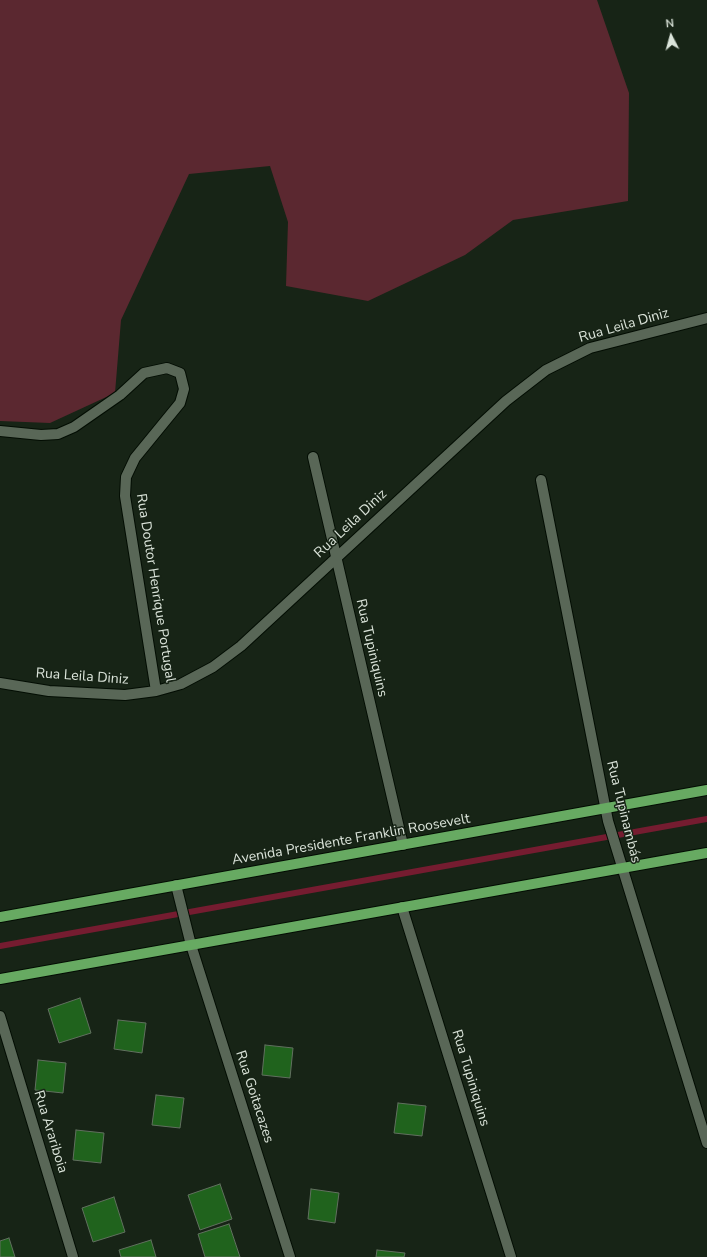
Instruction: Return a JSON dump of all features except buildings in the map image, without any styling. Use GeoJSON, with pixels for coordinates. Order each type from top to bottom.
{"type":"FeatureCollection","features":[{"type":"Feature","properties":{"kind":"main road","name":"Avenida Presidente Franklin Roosevelt"},"geometry":{"type":"LineString","coordinates":[[0,917],[707,790]]}},
{"type":"Feature","properties":{"kind":"main road"},"geometry":{"type":"LineString","coordinates":[[0,979],[707,853]]}},
{"type":"Feature","properties":{"kind":"street","name":"Rua Leila Diniz"},"geometry":{"type":"LineString","coordinates":[[0,683],[49,691],[125,695],[156,691],[181,684],[213,667],[241,646],[335,557],[506,401],[546,370],[590,348],[707,318]]}},
{"type":"Feature","properties":{"kind":"street","name":"Rua Doutor Henrique Portugal"},"geometry":{"type":"LineString","coordinates":[[0,431],[41,435],[58,434],[74,427],[120,395],[144,374],[167,368],[180,373],[184,389],[180,403],[135,458],[126,477],[125,496],[156,691]]}},
{"type":"Feature","properties":{"kind":"street","name":"Rua Tupiniquins"},"geometry":{"type":"LineString","coordinates":[[313,457],[403,845]]}},
{"type":"Feature","properties":{"kind":"street","name":"Rua Tupinambás"},"geometry":{"type":"LineString","coordinates":[[541,480],[608,821],[707,1143]]}},
{"type":"Feature","properties":{"kind":"street","name":"Rua Goitacazes"},"geometry":{"type":"LineString","coordinates":[[176,885],[191,945],[290,1257]]}},
{"type":"Feature","properties":{"kind":"street","name":"Rua Tupiniquins"},"geometry":{"type":"LineString","coordinates":[[402,908],[511,1257]]}},
{"type":"Feature","properties":{"kind":"street","name":"Rua Arariboia"},"geometry":{"type":"LineString","coordinates":[[0,1016],[73,1257]]}},
{"type":"Feature","properties":{"kind":"shaded area"},"geometry":{"type":"Polygon","coordinates":[[[0,0],[597,0],[629,93],[628,201],[513,220],[465,255],[368,301],[286,286],[288,222],[270,166],[189,174],[121,320],[115,393],[50,423],[0,421],[0,0]]]}},
{"type":"Feature","properties":{"kind":"waterway"},"geometry":{"type":"LineString","coordinates":[[0,946],[707,819]]}}]}
